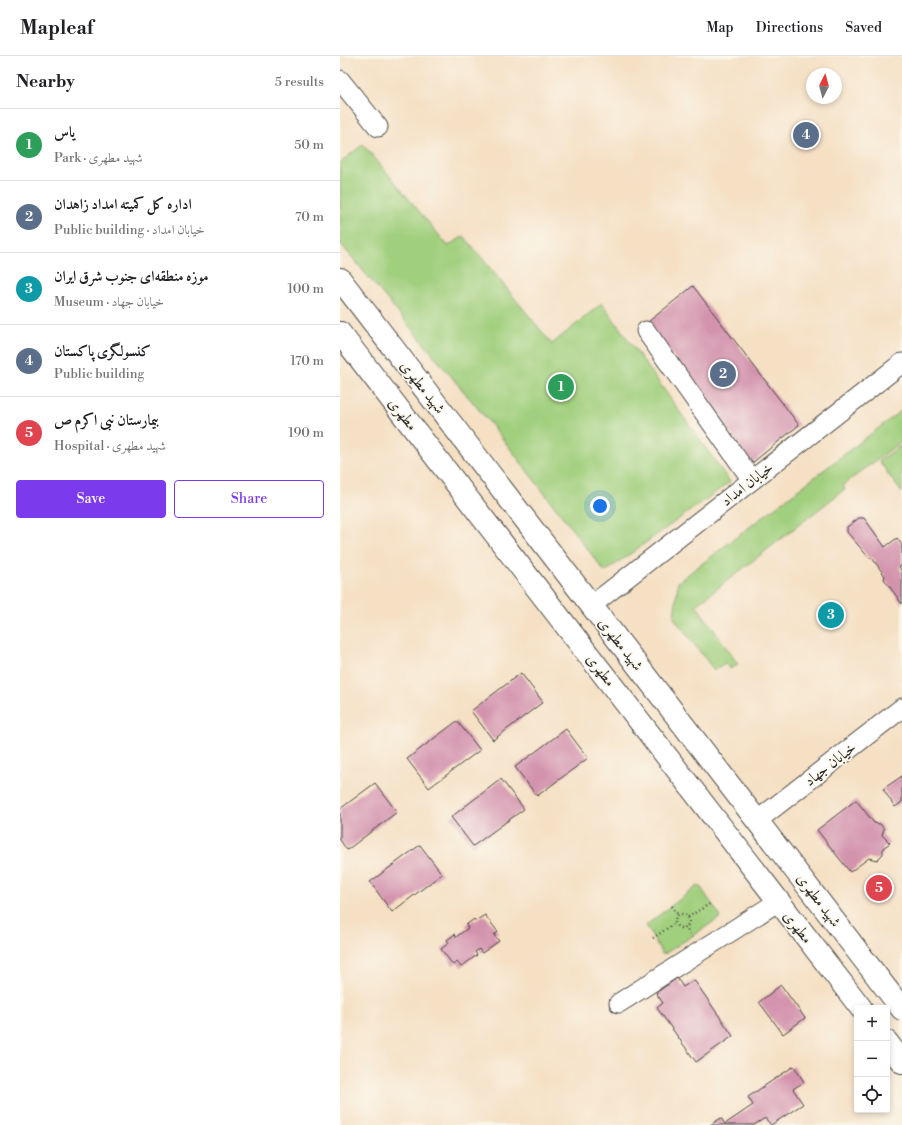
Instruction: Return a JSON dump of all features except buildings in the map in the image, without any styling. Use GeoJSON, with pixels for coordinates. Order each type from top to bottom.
{"type":"FeatureCollection","features":[{"type":"Feature","properties":{"kind":"main road","name":"شهید مطهری"},"geometry":{"type":"LineString","coordinates":[[340,279],[902,1009]]}},
{"type":"Feature","properties":{"kind":"main road","name":"مطهری"},"geometry":{"type":"LineString","coordinates":[[340,333],[859,1005]]}},
{"type":"Feature","properties":{"kind":"main road"},"geometry":{"type":"LineString","coordinates":[[560,618],[588,601]]}},
{"type":"Feature","properties":{"kind":"main road"},"geometry":{"type":"LineString","coordinates":[[890,1046],[902,1062]]}},
{"type":"Feature","properties":{"kind":"street"},"geometry":{"type":"LineString","coordinates":[[340,80],[378,127]]}},
{"type":"Feature","properties":{"kind":"street"},"geometry":{"type":"LineString","coordinates":[[646,331],[752,480]]}},
{"type":"Feature","properties":{"kind":"street","name":"خیابان امداد"},"geometry":{"type":"LineString","coordinates":[[588,601],[752,480],[902,363]]}},
{"type":"Feature","properties":{"kind":"street","name":"خیابان جهاد"},"geometry":{"type":"LineString","coordinates":[[758,820],[902,708]]}},
{"type":"Feature","properties":{"kind":"street"},"geometry":{"type":"LineString","coordinates":[[619,1002],[692,938],[778,901]]}},
{"type":"Feature","properties":{"kind":"path"},"geometry":{"type":"LineString","coordinates":[[688,917],[711,902]]}},
{"type":"Feature","properties":{"kind":"path"},"geometry":{"type":"LineString","coordinates":[[672,906],[678,915]]}},
{"type":"Feature","properties":{"kind":"path"},"geometry":{"type":"LineString","coordinates":[[678,915],[685,914],[688,917]]}},
{"type":"Feature","properties":{"kind":"path"},"geometry":{"type":"LineString","coordinates":[[653,938],[675,923],[675,919],[678,915]]}},
{"type":"Feature","properties":{"kind":"path"},"geometry":{"type":"LineString","coordinates":[[688,917],[688,924],[692,938]]}},
{"type":"Feature","properties":{"kind":"path"},"geometry":{"type":"LineString","coordinates":[[675,923],[692,938]]}},
{"type":"Feature","properties":{"kind":"green space"},"geometry":{"type":"Polygon","coordinates":[[[363,144],[448,246],[464,236],[552,344],[602,303],[730,482],[605,572],[495,429],[340,243],[340,163],[363,144]]]}},
{"type":"Feature","properties":{"kind":"green space"},"geometry":{"type":"Polygon","coordinates":[[[902,410],[902,441],[843,485],[845,489],[696,605],[738,664],[730,669],[725,663],[714,670],[674,618],[678,582],[902,410]]]}},
{"type":"Feature","properties":{"kind":"green space"},"geometry":{"type":"Polygon","coordinates":[[[902,445],[902,493],[879,461],[902,445]]]}},
{"type":"Feature","properties":{"kind":"green space"},"geometry":{"type":"Polygon","coordinates":[[[699,885],[721,917],[663,955],[646,925],[699,885]]]}},
{"type":"Feature","properties":{"kind":"place","name":"کنسولگری پاکستان"},"geometry":{"type":"Point","coordinates":[806,135]}},
{"type":"Feature","properties":{"kind":"place","name":"اداره کل کمیته امداد زاهدان"},"geometry":{"type":"Point","coordinates":[723,374]}},
{"type":"Feature","properties":{"kind":"place","name":"یاس"},"geometry":{"type":"Point","coordinates":[561,387]}},
{"type":"Feature","properties":{"kind":"place","name":"موزه منطقه‌ای جنوب شرق ایران"},"geometry":{"type":"Point","coordinates":[831,615]}},
{"type":"Feature","properties":{"kind":"place","name":"بیمارستان نبی اکرم ص"},"geometry":{"type":"Point","coordinates":[879,888]}}]}
